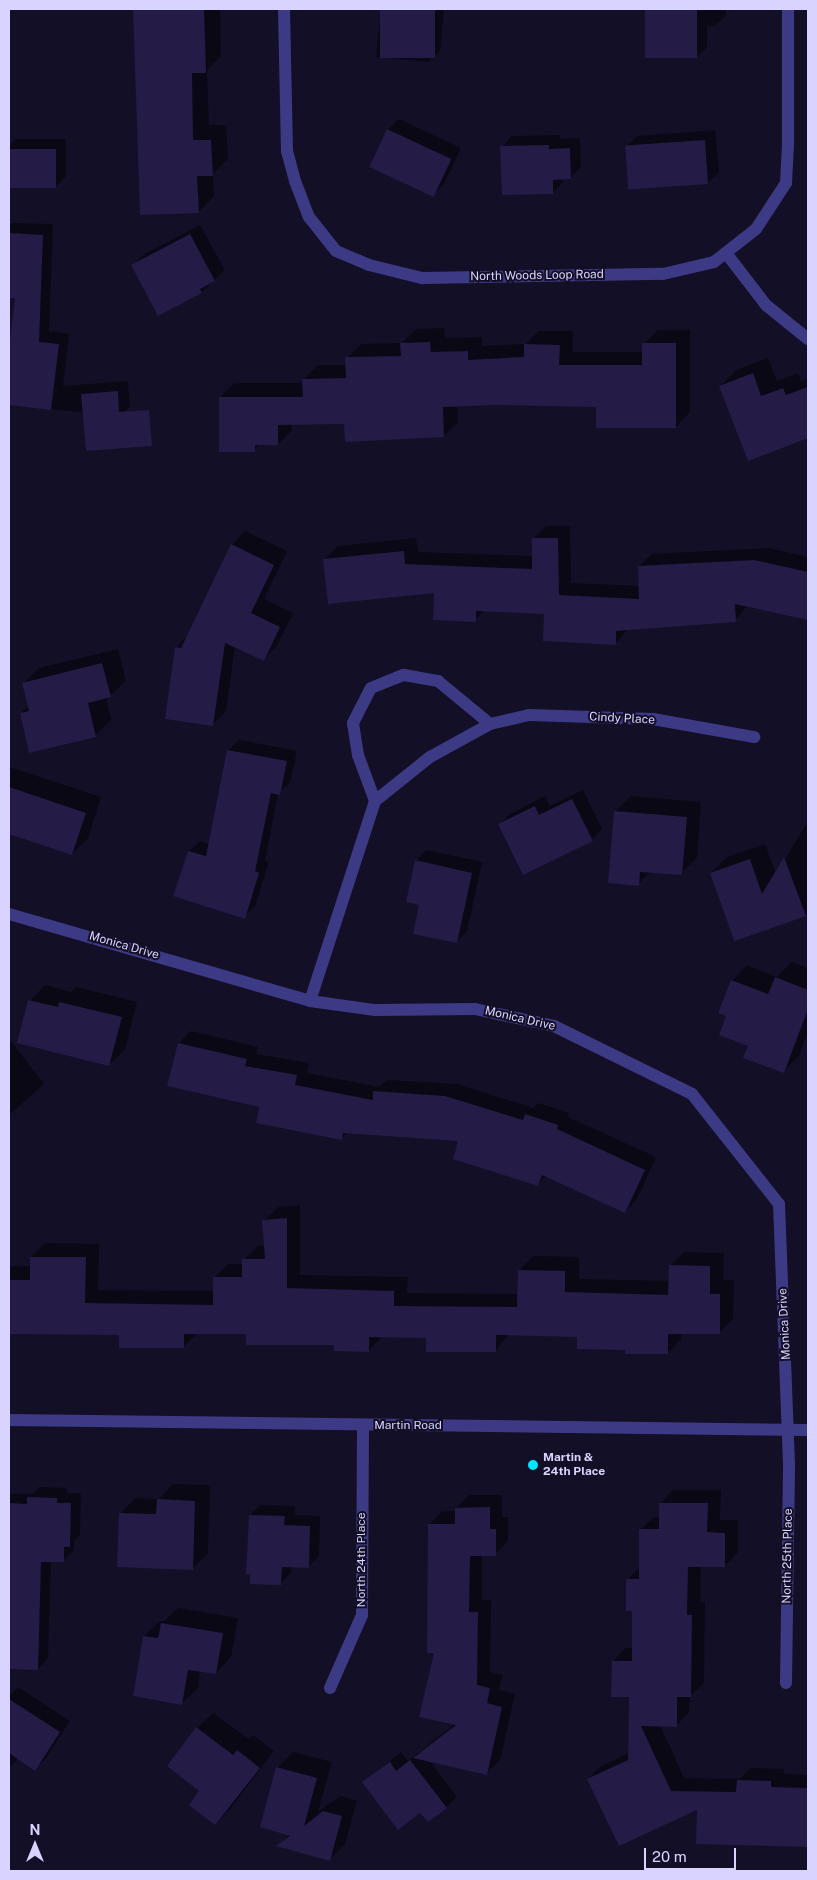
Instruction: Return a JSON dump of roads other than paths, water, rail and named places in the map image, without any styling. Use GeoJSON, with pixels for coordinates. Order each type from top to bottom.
{"type":"FeatureCollection","features":[{"type":"Feature","properties":{"kind":"street","name":"North Woods Loop Road"},"geometry":{"type":"LineString","coordinates":[[284,9],[287,151],[294,182],[309,217],[336,250],[369,265],[422,278],[663,274],[714,262],[756,229],[786,183],[788,144],[788,9]]}},
{"type":"Feature","properties":{"kind":"street"},"geometry":{"type":"LineString","coordinates":[[726,253],[766,305],[808,339]]}},
{"type":"Feature","properties":{"kind":"street"},"geometry":{"type":"LineString","coordinates":[[310,1001],[375,801],[358,755],[353,723],[371,688],[404,675],[438,682],[490,724]]}},
{"type":"Feature","properties":{"kind":"street","name":"Cindy Place"},"geometry":{"type":"LineString","coordinates":[[375,801],[430,757],[490,724],[529,715],[653,719],[754,737]]}},
{"type":"Feature","properties":{"kind":"street","name":"Monica Drive"},"geometry":{"type":"LineString","coordinates":[[9,914],[310,1001],[375,1010],[475,1009],[554,1026],[692,1094],[780,1204],[788,1429]]}},
{"type":"Feature","properties":{"kind":"street","name":"Martin Road"},"geometry":{"type":"LineString","coordinates":[[9,1420],[363,1426],[808,1430]]}},
{"type":"Feature","properties":{"kind":"street","name":"North 24th Place"},"geometry":{"type":"LineString","coordinates":[[330,1688],[362,1615],[363,1426]]}},
{"type":"Feature","properties":{"kind":"street","name":"North 25th Place"},"geometry":{"type":"LineString","coordinates":[[786,1683],[788,1429]]}},
{"type":"Feature","properties":{"kind":"place","name":"Martin & 24th Place"},"geometry":{"type":"Point","coordinates":[533,1465]}}]}
